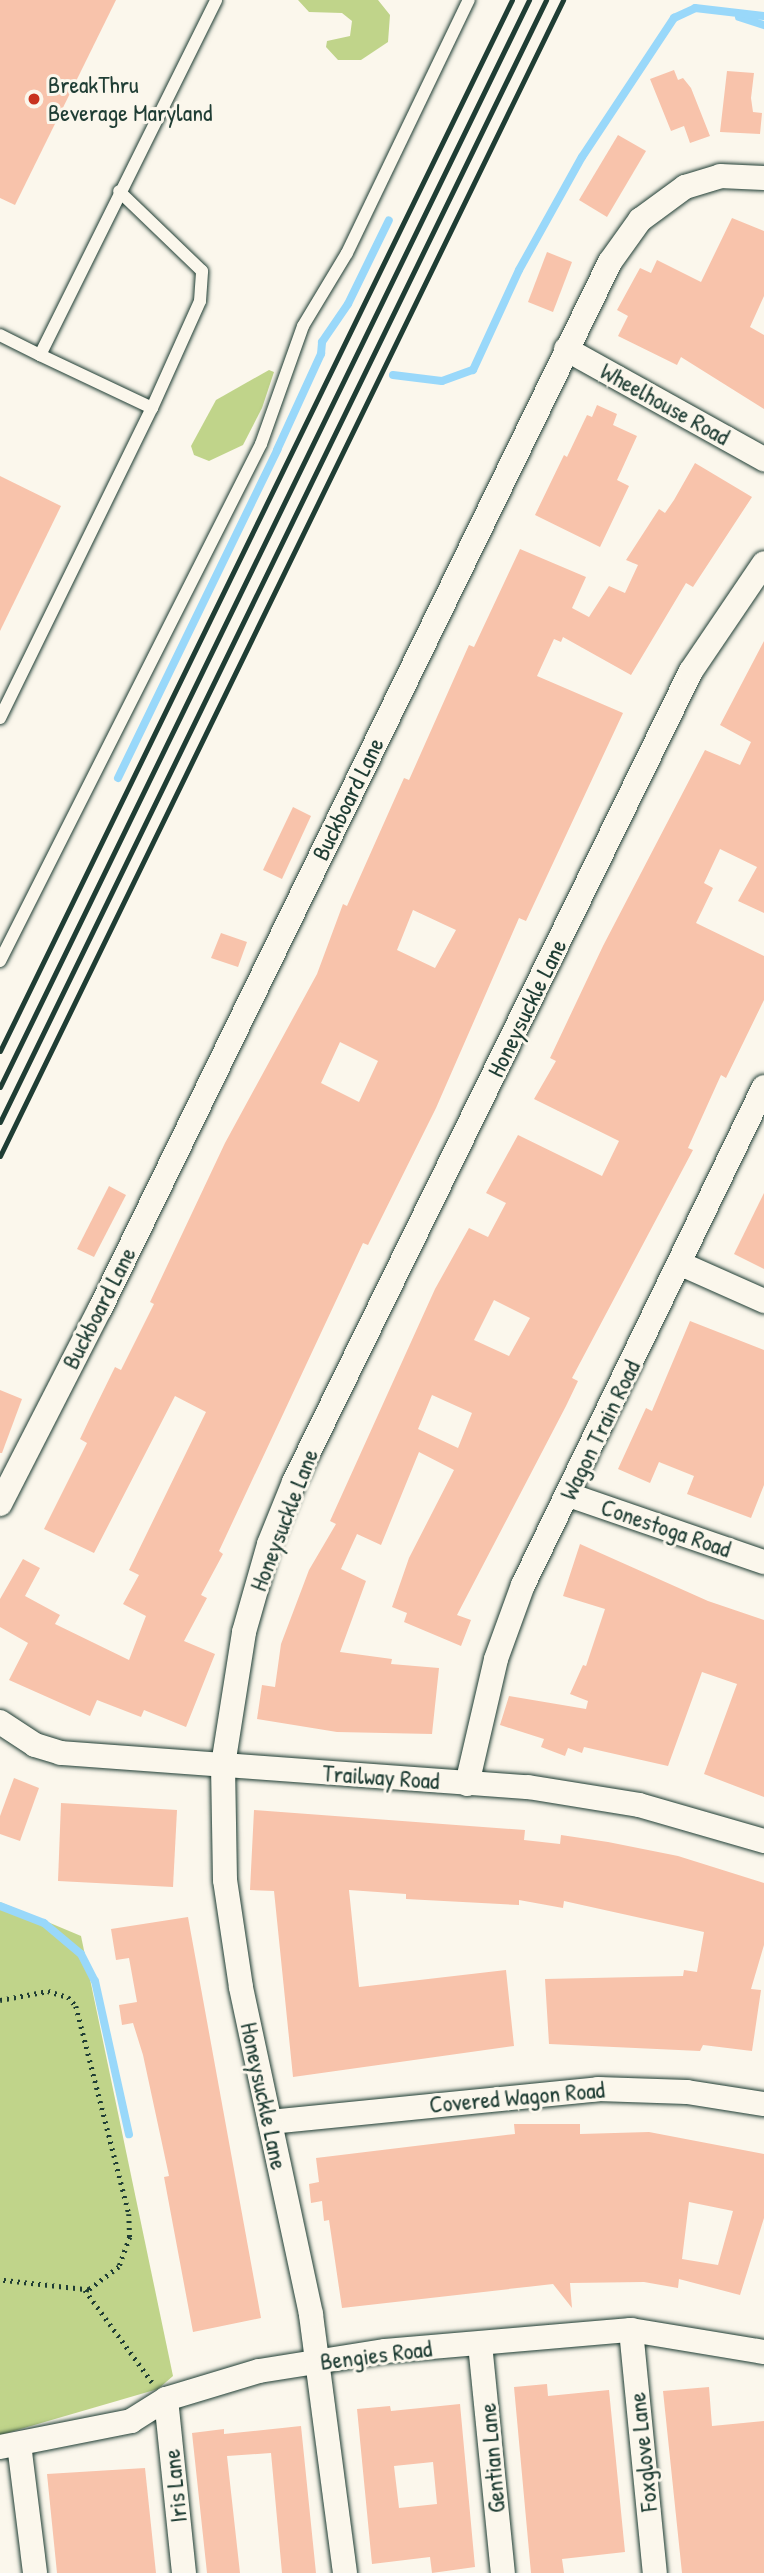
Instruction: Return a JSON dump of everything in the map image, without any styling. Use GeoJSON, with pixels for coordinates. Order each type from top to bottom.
{"type":"FeatureCollection","features":[{"type":"Feature","properties":{"kind":"street","name":"Buckboard Lane"},"geometry":{"type":"LineString","coordinates":[[0,1504],[100,1309],[610,262],[654,206],[699,181],[735,175],[764,178]]}},
{"type":"Feature","properties":{"kind":"street","name":"Wheelhouse Road"},"geometry":{"type":"LineString","coordinates":[[566,349],[764,459]]}},
{"type":"Feature","properties":{"kind":"street","name":"Honeysuckle Lane"},"geometry":{"type":"LineString","coordinates":[[345,2573],[317,2361],[230,1923],[223,1765],[244,1632],[269,1544],[294,1482],[691,671],[764,563]]}},
{"type":"Feature","properties":{"kind":"street","name":"Wagon Train Road"},"geometry":{"type":"LineString","coordinates":[[467,1784],[509,1620],[764,1087]]}},
{"type":"Feature","properties":{"kind":"street"},"geometry":{"type":"LineString","coordinates":[[681,1264],[764,1301]]}},
{"type":"Feature","properties":{"kind":"street","name":"Conestoga Road"},"geometry":{"type":"LineString","coordinates":[[569,1494],[764,1562]]}},
{"type":"Feature","properties":{"kind":"street","name":"Trailway Road"},"geometry":{"type":"LineString","coordinates":[[0,1722],[35,1745],[61,1753],[528,1787],[639,1805],[764,1841]]}},
{"type":"Feature","properties":{"kind":"street","name":"Covered Wagon Road"},"geometry":{"type":"LineString","coordinates":[[270,2122],[598,2089],[687,2092],[764,2104]]}},
{"type":"Feature","properties":{"kind":"street","name":"Bengies Road"},"geometry":{"type":"LineString","coordinates":[[9,2446],[131,2421],[166,2399],[259,2371],[317,2361],[631,2330],[764,2352]]}},
{"type":"Feature","properties":{"kind":"street","name":"Foxglove Lane"},"geometry":{"type":"LineString","coordinates":[[631,2330],[655,2573]]}},
{"type":"Feature","properties":{"kind":"street","name":"Gentian Lane"},"geometry":{"type":"LineString","coordinates":[[480,2344],[503,2573]]}},
{"type":"Feature","properties":{"kind":"street","name":"Iris Lane"},"geometry":{"type":"LineString","coordinates":[[166,2399],[184,2573]]}},
{"type":"Feature","properties":{"kind":"street"},"geometry":{"type":"LineString","coordinates":[[9,2446],[34,2573]]}},
{"type":"Feature","properties":{"kind":"lane"},"geometry":{"type":"LineString","coordinates":[[40,355],[216,0]]}},
{"type":"Feature","properties":{"kind":"lane"},"geometry":{"type":"LineString","coordinates":[[0,961],[261,444],[303,326],[347,253],[469,0]]}},
{"type":"Feature","properties":{"kind":"lane"},"geometry":{"type":"LineString","coordinates":[[0,718],[152,408],[200,301],[202,271],[119,191]]}},
{"type":"Feature","properties":{"kind":"lane"},"geometry":{"type":"LineString","coordinates":[[0,335],[152,408]]}},
{"type":"Feature","properties":{"kind":"path"},"geometry":{"type":"LineString","coordinates":[[0,2000],[61,1993],[79,2016],[129,2214],[130,2237],[119,2266],[97,2286],[84,2290],[0,2280]]}},
{"type":"Feature","properties":{"kind":"path"},"geometry":{"type":"LineString","coordinates":[[84,2290],[166,2399]]}},
{"type":"Feature","properties":{"kind":"green space"},"geometry":{"type":"Polygon","coordinates":[[[298,0],[378,0],[390,15],[388,42],[361,60],[338,60],[326,47],[327,41],[350,36],[352,21],[342,13],[309,12],[298,0]]]}},
{"type":"Feature","properties":{"kind":"green space"},"geometry":{"type":"Polygon","coordinates":[[[269,370],[274,372],[262,408],[243,445],[209,461],[194,455],[191,446],[216,400],[269,370]]]}},
{"type":"Feature","properties":{"kind":"green space"},"geometry":{"type":"Polygon","coordinates":[[[0,1902],[81,1936],[173,2376],[158,2389],[0,2435],[0,1902]]]}},
{"type":"Feature","properties":{"kind":"building","name":"BreakThru Beverage Maryland"},"geometry":{"type":"Polygon","coordinates":[[[0,0],[116,0],[15,205],[0,198],[0,0]]]}},
{"type":"Feature","properties":{"kind":"building"},"geometry":{"type":"Polygon","coordinates":[[[674,70],[678,80],[683,78],[691,88],[710,136],[690,143],[684,126],[671,131],[650,79],[674,70]]]}},
{"type":"Feature","properties":{"kind":"building"},"geometry":{"type":"Polygon","coordinates":[[[727,71],[754,73],[751,98],[753,112],[762,113],[760,134],[720,132],[727,71]]]}},
{"type":"Feature","properties":{"kind":"building"},"geometry":{"type":"Polygon","coordinates":[[[618,135],[646,151],[607,217],[579,200],[618,135]]]}},
{"type":"Feature","properties":{"kind":"building"},"geometry":{"type":"Polygon","coordinates":[[[732,218],[764,231],[764,296],[750,327],[764,335],[764,409],[681,357],[677,365],[618,336],[628,316],[617,310],[640,268],[651,273],[657,260],[701,282],[732,218]]]}},
{"type":"Feature","properties":{"kind":"building"},"geometry":{"type":"Polygon","coordinates":[[[547,252],[572,262],[553,312],[528,302],[547,252]]]}},
{"type":"Feature","properties":{"kind":"building"},"geometry":{"type":"Polygon","coordinates":[[[597,405],[617,414],[613,425],[637,436],[617,480],[629,486],[600,547],[535,515],[564,455],[567,457],[587,415],[592,417],[597,405]]]}},
{"type":"Feature","properties":{"kind":"building"},"geometry":{"type":"Polygon","coordinates":[[[695,463],[752,497],[693,587],[686,583],[631,675],[563,637],[561,642],[554,639],[537,676],[623,713],[526,921],[519,918],[436,1108],[368,1245],[363,1243],[219,1551],[223,1554],[201,1595],[207,1598],[184,1641],[215,1654],[186,1727],[144,1710],[141,1717],[97,1700],[90,1716],[9,1680],[28,1643],[0,1627],[0,1599],[23,1559],[40,1568],[25,1596],[60,1615],[55,1624],[129,1660],[146,1616],[123,1604],[139,1575],[129,1570],[206,1412],[175,1396],[94,1553],[44,1529],[87,1443],[80,1439],[89,1420],[115,1367],[121,1370],[154,1304],[150,1302],[225,1143],[317,974],[343,904],[347,906],[404,778],[409,780],[469,645],[474,647],[520,549],[586,577],[572,608],[589,617],[609,586],[625,593],[638,565],[626,560],[659,509],[665,513],[695,463]],[[413,910],[397,950],[435,968],[456,930],[413,910]],[[340,1042],[321,1083],[359,1102],[378,1061],[340,1042]]]}},
{"type":"Feature","properties":{"kind":"building"},"geometry":{"type":"Polygon","coordinates":[[[0,476],[61,506],[0,631],[0,476]]]}},
{"type":"Feature","properties":{"kind":"building"},"geometry":{"type":"Polygon","coordinates":[[[764,641],[764,913],[738,901],[757,867],[720,849],[704,883],[713,888],[696,923],[764,956],[764,1000],[726,1078],[721,1075],[688,1148],[693,1150],[572,1378],[578,1381],[566,1406],[457,1615],[471,1620],[461,1646],[404,1622],[407,1613],[392,1607],[409,1558],[454,1470],[419,1452],[381,1545],[357,1534],[341,1569],[366,1581],[340,1652],[392,1659],[391,1664],[439,1668],[432,1734],[337,1732],[257,1719],[262,1685],[275,1687],[281,1644],[309,1570],[336,1524],[330,1521],[435,1289],[469,1228],[488,1237],[506,1203],[486,1193],[518,1135],[602,1176],[619,1141],[534,1099],[556,1061],[550,1058],[603,946],[705,750],[740,765],[751,742],[720,725],[764,641]],[[494,1300],[474,1340],[509,1356],[530,1318],[494,1300]],[[432,1395],[418,1429],[458,1448],[472,1413],[432,1395]]]}},
{"type":"Feature","properties":{"kind":"building"},"geometry":{"type":"Polygon","coordinates":[[[293,807],[311,816],[282,879],[263,870],[293,807]]]}},
{"type":"Feature","properties":{"kind":"building"},"geometry":{"type":"Polygon","coordinates":[[[221,933],[247,942],[238,967],[211,958],[221,933]]]}},
{"type":"Feature","properties":{"kind":"building"},"geometry":{"type":"Polygon","coordinates":[[[109,1186],[126,1195],[94,1257],[77,1249],[109,1186]]]}},
{"type":"Feature","properties":{"kind":"building"},"geometry":{"type":"Polygon","coordinates":[[[764,1193],[764,1269],[734,1254],[764,1193]]]}},
{"type":"Feature","properties":{"kind":"building"},"geometry":{"type":"Polygon","coordinates":[[[690,1321],[764,1350],[764,1485],[751,1518],[687,1494],[694,1476],[659,1462],[650,1483],[618,1469],[646,1408],[652,1411],[690,1321]]]}},
{"type":"Feature","properties":{"kind":"building"},"geometry":{"type":"Polygon","coordinates":[[[0,1390],[22,1399],[2,1453],[0,1453],[0,1390]]]}},
{"type":"Feature","properties":{"kind":"building"},"geometry":{"type":"Polygon","coordinates":[[[580,1544],[708,1601],[764,1620],[764,1797],[704,1774],[737,1684],[702,1672],[668,1766],[584,1747],[582,1753],[568,1748],[565,1756],[541,1747],[544,1739],[500,1725],[509,1696],[586,1709],[588,1701],[570,1694],[583,1665],[586,1666],[605,1609],[563,1596],[580,1544]]]}},
{"type":"Feature","properties":{"kind":"building"},"geometry":{"type":"Polygon","coordinates":[[[14,1778],[39,1788],[20,1841],[0,1834],[0,1816],[14,1778]]]}},
{"type":"Feature","properties":{"kind":"building"},"geometry":{"type":"Polygon","coordinates":[[[61,1803],[177,1810],[173,1887],[58,1881],[61,1803]]]}},
{"type":"Feature","properties":{"kind":"building"},"geometry":{"type":"Polygon","coordinates":[[[254,1810],[525,1830],[524,1840],[560,1844],[561,1835],[678,1856],[764,1883],[764,1945],[751,1989],[761,1990],[752,2051],[703,2045],[700,2051],[549,2044],[545,1979],[683,1976],[684,1970],[697,1972],[704,1932],[564,1901],[563,1908],[519,1900],[519,1905],[406,1899],[406,1894],[349,1890],[359,1987],[506,1970],[514,2046],[293,2077],[274,1891],[250,1890],[254,1810]]]}},
{"type":"Feature","properties":{"kind":"building"},"geometry":{"type":"Polygon","coordinates":[[[188,1917],[261,2318],[193,2332],[164,2177],[169,2176],[143,2055],[133,2023],[122,2025],[119,2005],[137,2002],[129,1958],[116,1960],[111,1929],[188,1917]]]}},
{"type":"Feature","properties":{"kind":"building"},"geometry":{"type":"Polygon","coordinates":[[[514,2124],[580,2124],[580,2134],[649,2132],[764,2154],[764,2218],[740,2295],[679,2279],[678,2288],[644,2282],[570,2283],[572,2308],[553,2284],[342,2308],[329,2220],[324,2221],[322,2201],[311,2203],[309,2184],[319,2182],[316,2158],[515,2134],[514,2124]],[[689,2202],[682,2259],[718,2265],[733,2211],[689,2202]]]}},
{"type":"Feature","properties":{"kind":"building"},"geometry":{"type":"Polygon","coordinates":[[[547,2384],[548,2396],[609,2390],[625,2552],[562,2559],[564,2573],[531,2573],[514,2387],[547,2384]]]}},
{"type":"Feature","properties":{"kind":"building"},"geometry":{"type":"Polygon","coordinates":[[[709,2387],[712,2426],[764,2421],[764,2573],[682,2573],[663,2391],[709,2387]]]}},
{"type":"Feature","properties":{"kind":"building"},"geometry":{"type":"Polygon","coordinates":[[[460,2404],[475,2567],[432,2573],[430,2557],[372,2564],[357,2409],[390,2406],[391,2411],[460,2404]],[[433,2462],[394,2466],[399,2508],[437,2504],[433,2462]]]}},
{"type":"Feature","properties":{"kind":"building"},"geometry":{"type":"Polygon","coordinates":[[[301,2426],[316,2573],[282,2573],[271,2453],[227,2456],[240,2573],[207,2573],[192,2433],[224,2429],[224,2434],[301,2426]]]}},
{"type":"Feature","properties":{"kind":"building"},"geometry":{"type":"Polygon","coordinates":[[[145,2468],[156,2573],[57,2573],[47,2474],[145,2468]]]}},
{"type":"Feature","properties":{"kind":"waterway"},"geometry":{"type":"LineString","coordinates":[[393,375],[442,381],[473,370],[519,270],[582,157],[674,18],[695,8],[764,16]]}},
{"type":"Feature","properties":{"kind":"waterway"},"geometry":{"type":"LineString","coordinates":[[739,17],[764,25]]}},
{"type":"Feature","properties":{"kind":"waterway"},"geometry":{"type":"LineString","coordinates":[[118,778],[277,450],[321,354],[322,342],[348,304],[389,220]]}},
{"type":"Feature","properties":{"kind":"waterway"},"geometry":{"type":"LineString","coordinates":[[0,1906],[44,1923],[81,1954],[95,1981],[129,2134]]}},
{"type":"Feature","properties":{"kind":"railway"},"geometry":{"type":"LineString","coordinates":[[0,1051],[512,0]]}},
{"type":"Feature","properties":{"kind":"railway"},"geometry":{"type":"LineString","coordinates":[[0,1087],[529,0]]}},
{"type":"Feature","properties":{"kind":"railway"},"geometry":{"type":"LineString","coordinates":[[0,1122],[546,0]]}},
{"type":"Feature","properties":{"kind":"railway"},"geometry":{"type":"LineString","coordinates":[[0,1156],[563,0]]}},
{"type":"Feature","properties":{"kind":"place","name":"BreakThru Beverage Maryland"},"geometry":{"type":"Point","coordinates":[34,99]}}]}
